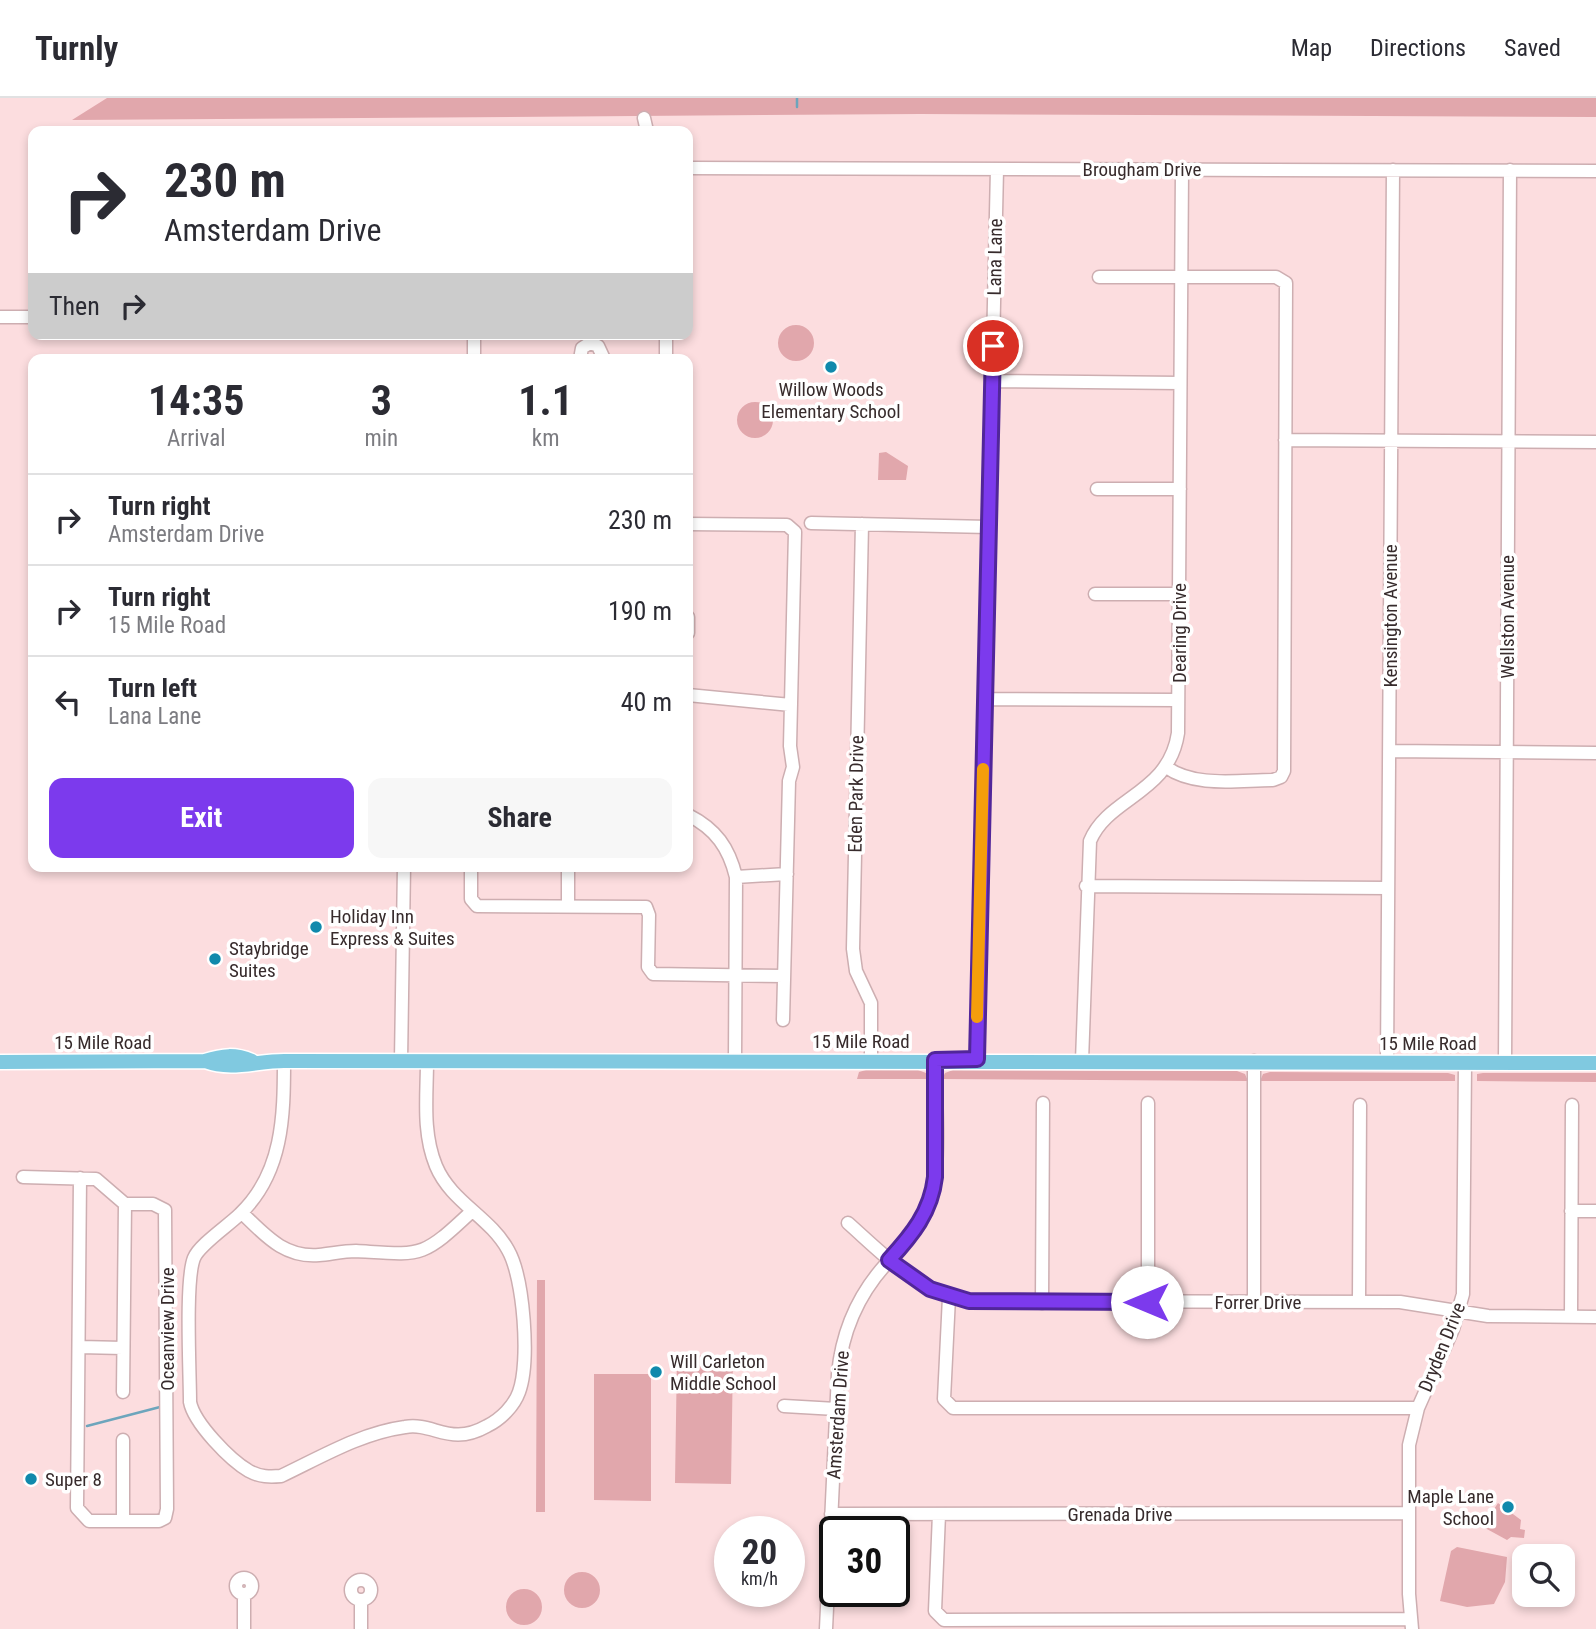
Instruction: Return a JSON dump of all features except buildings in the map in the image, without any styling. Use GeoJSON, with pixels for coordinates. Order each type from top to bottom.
{"type":"FeatureCollection","features":[{"type":"Feature","properties":{"kind":"main road","name":"15 Mile Road"},"geometry":{"type":"LineString","coordinates":[[0,1062],[205,1061],[221,1055],[238,1055],[252,1061],[977,1059],[1596,1063]]}},
{"type":"Feature","properties":{"kind":"street","name":"Brougham Drive"},"geometry":{"type":"LineString","coordinates":[[693,168],[1596,171]]}},
{"type":"Feature","properties":{"kind":"street","name":"Lana Lane"},"geometry":{"type":"LineString","coordinates":[[977,1059],[997,169]]}},
{"type":"Feature","properties":{"kind":"street","name":"Dearing Drive"},"geometry":{"type":"LineString","coordinates":[[1082,1061],[1088,849],[1092,836],[1166,767],[1177,742],[1182,170]]}},
{"type":"Feature","properties":{"kind":"street","name":"Kensington Avenue"},"geometry":{"type":"LineString","coordinates":[[1387,1062],[1393,170]]}},
{"type":"Feature","properties":{"kind":"street","name":"Wellston Avenue"},"geometry":{"type":"LineString","coordinates":[[1505,1063],[1510,170]]}},
{"type":"Feature","properties":{"kind":"street"},"geometry":{"type":"LineString","coordinates":[[1099,277],[1284,279],[1284,757],[1281,777],[1273,780],[1194,779],[1181,776],[1166,767]]}},
{"type":"Feature","properties":{"kind":"street"},"geometry":{"type":"LineString","coordinates":[[0,317],[28,317]]}},
{"type":"Feature","properties":{"kind":"street"},"geometry":{"type":"LineString","coordinates":[[581,354],[582,348],[590,343],[598,346],[603,354]]}},
{"type":"Feature","properties":{"kind":"street"},"geometry":{"type":"LineString","coordinates":[[992,381],[1180,383]]}},
{"type":"Feature","properties":{"kind":"street"},"geometry":{"type":"LineString","coordinates":[[1285,440],[1596,442]]}},
{"type":"Feature","properties":{"kind":"street"},"geometry":{"type":"LineString","coordinates":[[1097,489],[1180,489]]}},
{"type":"Feature","properties":{"kind":"street"},"geometry":{"type":"LineString","coordinates":[[811,523],[989,527]]}},
{"type":"Feature","properties":{"kind":"street"},"geometry":{"type":"LineString","coordinates":[[693,524],[792,527],[795,539],[791,705],[793,767],[789,781],[783,1020]]}},
{"type":"Feature","properties":{"kind":"street","name":"Eden Park Drive"},"geometry":{"type":"LineString","coordinates":[[862,524],[852,949],[856,971],[871,1003],[871,1060]]}},
{"type":"Feature","properties":{"kind":"street"},"geometry":{"type":"LineString","coordinates":[[1095,594],[1179,594]]}},
{"type":"Feature","properties":{"kind":"street"},"geometry":{"type":"LineString","coordinates":[[693,695],[791,705]]}},
{"type":"Feature","properties":{"kind":"street"},"geometry":{"type":"LineString","coordinates":[[985,699],[1178,700]]}},
{"type":"Feature","properties":{"kind":"street"},"geometry":{"type":"LineString","coordinates":[[1389,751],[1596,753]]}},
{"type":"Feature","properties":{"kind":"street"},"geometry":{"type":"LineString","coordinates":[[693,818],[719,836],[729,852],[736,877],[735,1060]]}},
{"type":"Feature","properties":{"kind":"street"},"geometry":{"type":"LineString","coordinates":[[401,1061],[404,872]]}},
{"type":"Feature","properties":{"kind":"street"},"geometry":{"type":"LineString","coordinates":[[471,872],[473,903],[480,906],[646,907],[649,915],[648,967],[653,974],[784,975]]}},
{"type":"Feature","properties":{"kind":"street"},"geometry":{"type":"LineString","coordinates":[[568,872],[568,906]]}},
{"type":"Feature","properties":{"kind":"street"},"geometry":{"type":"LineString","coordinates":[[736,877],[787,874]]}},
{"type":"Feature","properties":{"kind":"street"},"geometry":{"type":"LineString","coordinates":[[1086,886],[1388,888]]}},
{"type":"Feature","properties":{"kind":"street","name":"Amsterdam Drive"},"geometry":{"type":"LineString","coordinates":[[826,1629],[839,1359],[846,1330],[864,1292],[920,1224],[933,1194],[935,1060]]}},
{"type":"Feature","properties":{"kind":"street"},"geometry":{"type":"LineString","coordinates":[[284,1061],[284,1122],[280,1142],[264,1182],[242,1213],[197,1253],[192,1265],[190,1402],[198,1422],[249,1471],[259,1475],[281,1476],[357,1440],[402,1427],[416,1427],[453,1435],[472,1433],[497,1420],[520,1390],[522,1320],[513,1261],[497,1234],[471,1212],[443,1180],[431,1152],[426,1112],[427,1061]]}},
{"type":"Feature","properties":{"kind":"street"},"geometry":{"type":"LineString","coordinates":[[1254,1061],[1254,1302]]}},
{"type":"Feature","properties":{"kind":"street","name":"Dryden Drive"},"geometry":{"type":"LineString","coordinates":[[1411,1624],[1409,1445],[1418,1408],[1459,1312],[1465,1274],[1465,1063]]}},
{"type":"Feature","properties":{"kind":"street"},"geometry":{"type":"LineString","coordinates":[[1042,1303],[1043,1103]]}},
{"type":"Feature","properties":{"kind":"street"},"geometry":{"type":"LineString","coordinates":[[1147,1302],[1148,1103]]}},
{"type":"Feature","properties":{"kind":"street"},"geometry":{"type":"LineString","coordinates":[[1359,1302],[1360,1105]]}},
{"type":"Feature","properties":{"kind":"street"},"geometry":{"type":"LineString","coordinates":[[1571,1317],[1572,1105]]}},
{"type":"Feature","properties":{"kind":"street"},"geometry":{"type":"LineString","coordinates":[[23,1177],[80,1178],[102,1182],[125,1204],[123,1392]]}},
{"type":"Feature","properties":{"kind":"street"},"geometry":{"type":"LineString","coordinates":[[80,1178],[80,1347],[123,1348]]}},
{"type":"Feature","properties":{"kind":"street","name":"Oceanview Drive"},"geometry":{"type":"LineString","coordinates":[[80,1347],[77,1508],[89,1521],[162,1520],[167,1509],[167,1216],[165,1210],[153,1204],[125,1204]]}},
{"type":"Feature","properties":{"kind":"street"},"geometry":{"type":"LineString","coordinates":[[1571,1211],[1596,1211]]}},
{"type":"Feature","properties":{"kind":"street"},"geometry":{"type":"LineString","coordinates":[[242,1213],[278,1246],[310,1255],[347,1252],[395,1255],[417,1252],[440,1241],[471,1212]]}},
{"type":"Feature","properties":{"kind":"street","name":"Forrer Drive"},"geometry":{"type":"LineString","coordinates":[[848,1223],[920,1284],[949,1297],[980,1302],[1419,1303],[1498,1317],[1596,1317]]}},
{"type":"Feature","properties":{"kind":"street"},"geometry":{"type":"LineString","coordinates":[[949,1297],[944,1399],[947,1405],[953,1408],[1418,1408]]}},
{"type":"Feature","properties":{"kind":"street"},"geometry":{"type":"LineString","coordinates":[[783,1406],[836,1409]]}},
{"type":"Feature","properties":{"kind":"street"},"geometry":{"type":"LineString","coordinates":[[122,1521],[123,1440]]}},
{"type":"Feature","properties":{"kind":"street","name":"Grenada Drive"},"geometry":{"type":"LineString","coordinates":[[831,1514],[1408,1513]]}},
{"type":"Feature","properties":{"kind":"street"},"geometry":{"type":"LineString","coordinates":[[939,1514],[934,1611],[937,1617],[944,1620],[1411,1624]]}},
{"type":"Feature","properties":{"kind":"street"},"geometry":{"type":"LineString","coordinates":[[244,1594],[244,1629]]}},
{"type":"Feature","properties":{"kind":"street"},"geometry":{"type":"LineString","coordinates":[[361,1601],[361,1629]]}},
{"type":"Feature","properties":{"kind":"shaded area"},"geometry":{"type":"Polygon","coordinates":[[[107,98],[1596,98],[1596,117],[920,114],[72,120],[107,98]]]}},
{"type":"Feature","properties":{"kind":"shaded area"},"geometry":{"type":"Polygon","coordinates":[[[796,325],[809,330],[814,343],[809,356],[796,361],[783,356],[778,343],[783,330],[796,325]]]}},
{"type":"Feature","properties":{"kind":"shaded area"},"geometry":{"type":"Polygon","coordinates":[[[755,402],[768,407],[773,420],[768,433],[755,438],[742,433],[737,420],[742,407],[755,402]]]}},
{"type":"Feature","properties":{"kind":"shaded area"},"geometry":{"type":"Polygon","coordinates":[[[886,452],[908,466],[906,480],[878,480],[879,453],[886,452]]]}},
{"type":"Feature","properties":{"kind":"shaded area"},"geometry":{"type":"Polygon","coordinates":[[[918,1070],[926,1073],[929,1079],[857,1079],[859,1072],[918,1070]]]}},
{"type":"Feature","properties":{"kind":"shaded area"},"geometry":{"type":"Polygon","coordinates":[[[953,1070],[1237,1071],[1245,1074],[1248,1081],[942,1079],[945,1073],[953,1070]]]}},
{"type":"Feature","properties":{"kind":"shaded area"},"geometry":{"type":"Polygon","coordinates":[[[1448,1073],[1455,1075],[1455,1081],[1260,1081],[1263,1074],[1448,1073]]]}},
{"type":"Feature","properties":{"kind":"shaded area"},"geometry":{"type":"Polygon","coordinates":[[[1596,1073],[1596,1082],[1477,1081],[1477,1074],[1596,1073]]]}},
{"type":"Feature","properties":{"kind":"shaded area"},"geometry":{"type":"Polygon","coordinates":[[[537,1280],[545,1280],[545,1512],[536,1512],[537,1280]]]}},
{"type":"Feature","properties":{"kind":"shaded area"},"geometry":{"type":"Polygon","coordinates":[[[677,1355],[733,1356],[731,1484],[675,1483],[677,1355]]]}},
{"type":"Feature","properties":{"kind":"shaded area"},"geometry":{"type":"Polygon","coordinates":[[[594,1374],[651,1374],[651,1501],[594,1500],[594,1374]]]}},
{"type":"Feature","properties":{"kind":"shaded area"},"geometry":{"type":"Polygon","coordinates":[[[1498,1503],[1521,1520],[1520,1529],[1525,1530],[1524,1538],[1511,1537],[1507,1540],[1485,1528],[1486,1521],[1498,1503]]]}},
{"type":"Feature","properties":{"kind":"shaded area"},"geometry":{"type":"Polygon","coordinates":[[[1457,1547],[1507,1557],[1505,1582],[1494,1604],[1467,1607],[1440,1601],[1451,1551],[1457,1547]]]}},
{"type":"Feature","properties":{"kind":"shaded area"},"geometry":{"type":"Polygon","coordinates":[[[582,1572],[595,1577],[600,1590],[595,1603],[582,1608],[569,1603],[564,1590],[569,1577],[582,1572]]]}},
{"type":"Feature","properties":{"kind":"shaded area"},"geometry":{"type":"Polygon","coordinates":[[[524,1589],[537,1594],[542,1607],[537,1620],[524,1625],[511,1620],[506,1607],[511,1594],[524,1589]]]}},
{"type":"Feature","properties":{"kind":"waterway"},"geometry":{"type":"LineString","coordinates":[[797,98],[797,107]]}},
{"type":"Feature","properties":{"kind":"waterway"},"geometry":{"type":"LineString","coordinates":[[87,1426],[160,1407]]}},
{"type":"Feature","properties":{"kind":"slow traffic"},"geometry":{"type":"LineString","coordinates":[[977,1017],[983,769]]}},
{"type":"Feature","properties":{"kind":"place","name":"Willow Woods Elementary School"},"geometry":{"type":"Point","coordinates":[831,367]}},
{"type":"Feature","properties":{"kind":"place","name":"Holiday Inn Express & Suites"},"geometry":{"type":"Point","coordinates":[316,927]}},
{"type":"Feature","properties":{"kind":"place","name":"Staybridge Suites"},"geometry":{"type":"Point","coordinates":[215,959]}},
{"type":"Feature","properties":{"kind":"place","name":"Will Carleton Middle School"},"geometry":{"type":"Point","coordinates":[656,1372]}},
{"type":"Feature","properties":{"kind":"place","name":"Super 8"},"geometry":{"type":"Point","coordinates":[31,1479]}},
{"type":"Feature","properties":{"kind":"place","name":"Maple Lane School"},"geometry":{"type":"Point","coordinates":[1508,1507]}},
{"type":"Feature","properties":{"kind":"route"},"geometry":{"type":"LineString","coordinates":[[993,346],[977,1059],[935,1060],[933,1194],[920,1224],[889,1260],[920,1284],[949,1297],[969,1301],[1147,1302]]}}]}
